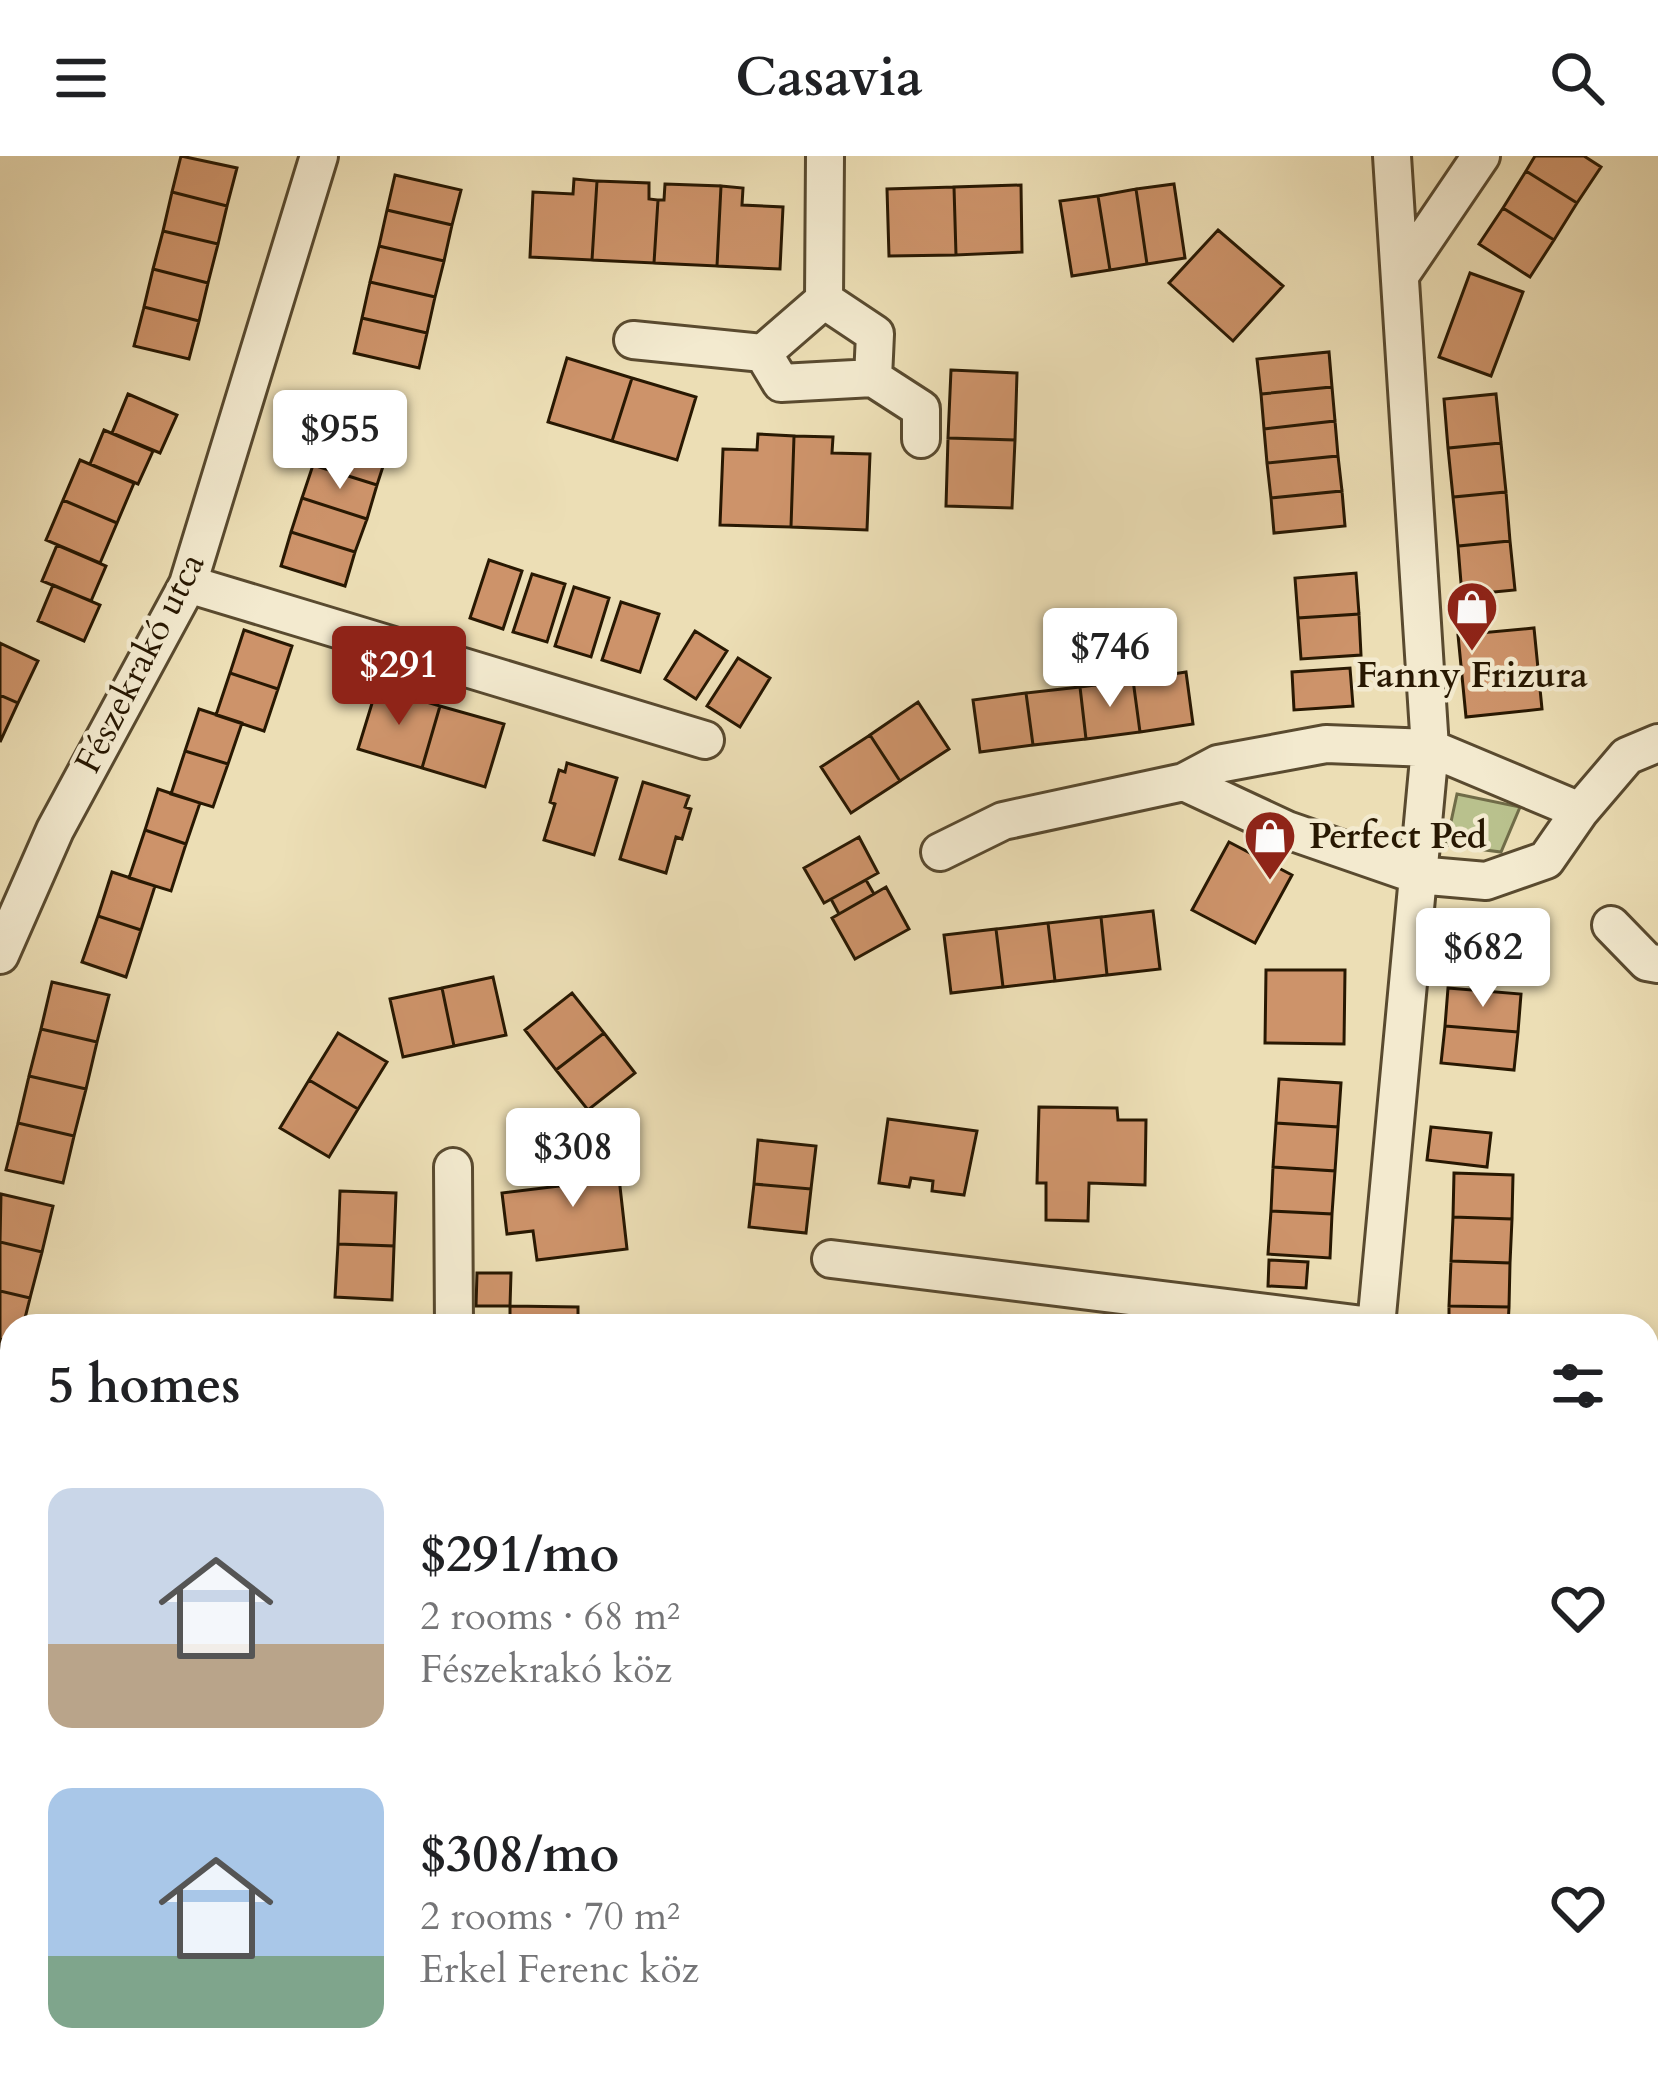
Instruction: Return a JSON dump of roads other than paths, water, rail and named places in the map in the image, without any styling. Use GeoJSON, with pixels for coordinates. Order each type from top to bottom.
{"type":"FeatureCollection","features":[{"type":"Feature","properties":{"kind":"street","name":"Fészekrakó utca"},"geometry":{"type":"LineString","coordinates":[[0,955],[55,830],[188,584],[319,156]]}},
{"type":"Feature","properties":{"kind":"street"},"geometry":{"type":"LineString","coordinates":[[633,340],[763,353],[824,300],[825,156]]}},
{"type":"Feature","properties":{"kind":"street"},"geometry":{"type":"LineString","coordinates":[[1375,1314],[1430,748],[1392,156]]}},
{"type":"Feature","properties":{"kind":"street"},"geometry":{"type":"LineString","coordinates":[[1401,274],[1480,156]]}},
{"type":"Feature","properties":{"kind":"street"},"geometry":{"type":"LineString","coordinates":[[824,300],[875,334],[873,378]]}},
{"type":"Feature","properties":{"kind":"street"},"geometry":{"type":"LineString","coordinates":[[763,353],[781,383],[873,378],[921,409],[921,439]]}},
{"type":"Feature","properties":{"kind":"street"},"geometry":{"type":"LineString","coordinates":[[188,584],[705,740]]}},
{"type":"Feature","properties":{"kind":"street"},"geometry":{"type":"LineString","coordinates":[[1184,782],[1287,830],[1417,875],[1486,880],[1546,860],[1580,811],[1628,756],[1658,742]]}},
{"type":"Feature","properties":{"kind":"street"},"geometry":{"type":"LineString","coordinates":[[940,853],[1003,821],[1184,782],[1218,764],[1326,744],[1430,748],[1580,811]]}},
{"type":"Feature","properties":{"kind":"street"},"geometry":{"type":"LineString","coordinates":[[1611,925],[1648,962],[1658,964]]}},
{"type":"Feature","properties":{"kind":"street"},"geometry":{"type":"LineString","coordinates":[[453,1167],[454,1314]]}},
{"type":"Feature","properties":{"kind":"street"},"geometry":{"type":"LineString","coordinates":[[831,1259],[1277,1314]]}},
{"type":"Feature","properties":{"kind":"place","name":"Fanny Frizura"},"geometry":{"type":"Point","coordinates":[1472,653]}},
{"type":"Feature","properties":{"kind":"place","name":"Perfect Ped"},"geometry":{"type":"Point","coordinates":[1270,882]}}]}
